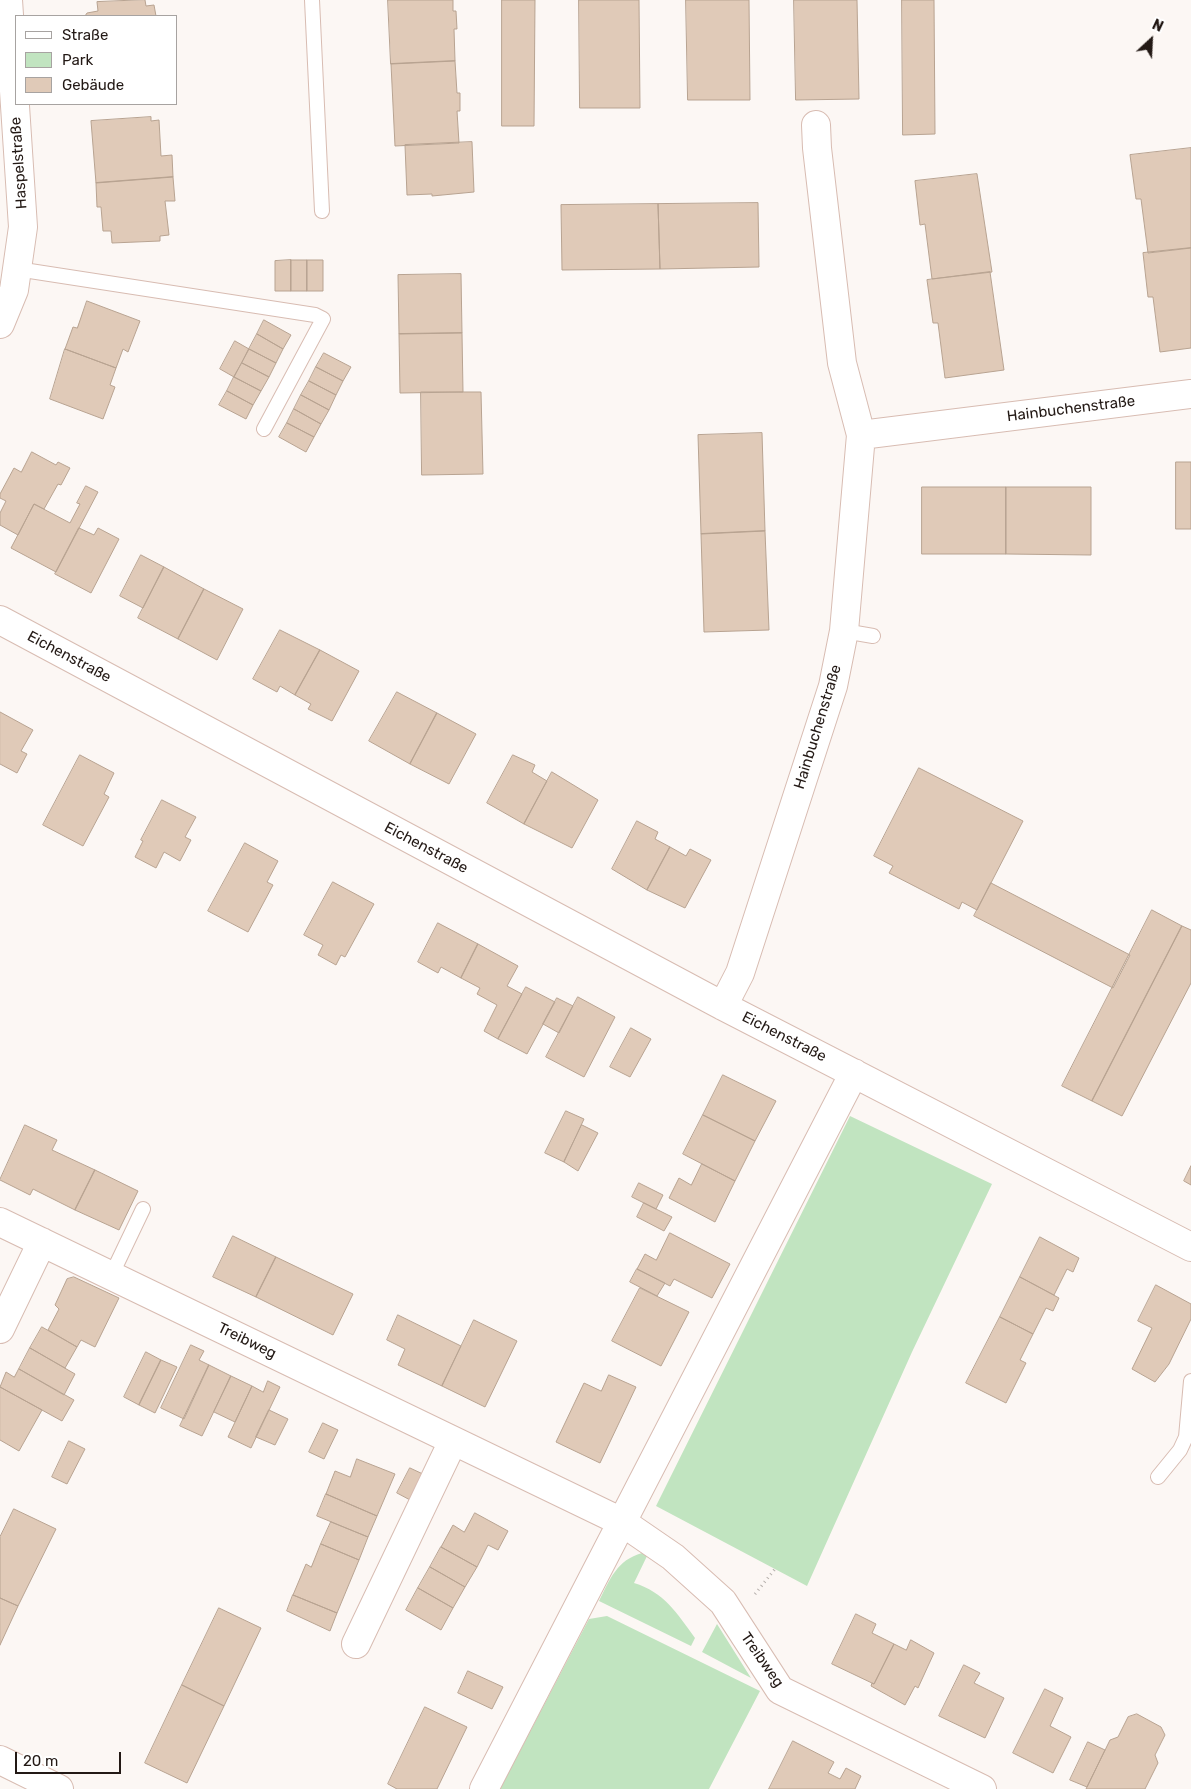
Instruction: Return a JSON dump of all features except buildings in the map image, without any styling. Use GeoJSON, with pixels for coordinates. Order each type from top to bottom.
{"type":"FeatureCollection","features":[{"type":"Feature","properties":{"kind":"street","name":"Haspelstraße"},"geometry":{"type":"LineString","coordinates":[[0,324],[14,290],[23,228],[8,0]]}},
{"type":"Feature","properties":{"kind":"street","name":"Hainbuchenstraße"},"geometry":{"type":"LineString","coordinates":[[723,1006],[740,973],[830,696],[844,631],[861,436],[842,363],[817,148],[816,124]]}},
{"type":"Feature","properties":{"kind":"street","name":"Hainbuchenstraße"},"geometry":{"type":"LineString","coordinates":[[861,436],[1191,394]]}},
{"type":"Feature","properties":{"kind":"street","name":"Eichenstraße"},"geometry":{"type":"LineString","coordinates":[[0,620],[723,1006],[1191,1247]]}},
{"type":"Feature","properties":{"kind":"street"},"geometry":{"type":"LineString","coordinates":[[484,1789],[854,1072]]}},
{"type":"Feature","properties":{"kind":"street","name":"Treibweg"},"geometry":{"type":"LineString","coordinates":[[0,1222],[622,1522],[673,1556],[723,1602],[780,1690],[982,1789]]}},
{"type":"Feature","properties":{"kind":"street"},"geometry":{"type":"LineString","coordinates":[[0,1329],[42,1242]]}},
{"type":"Feature","properties":{"kind":"street"},"geometry":{"type":"LineString","coordinates":[[356,1644],[453,1440]]}},
{"type":"Feature","properties":{"kind":"street"},"geometry":{"type":"LineString","coordinates":[[0,1760],[59,1789]]}},
{"type":"Feature","properties":{"kind":"lane"},"geometry":{"type":"LineString","coordinates":[[312,0],[322,210]]}},
{"type":"Feature","properties":{"kind":"lane"},"geometry":{"type":"LineString","coordinates":[[17,270],[316,315],[323,319],[264,429]]}},
{"type":"Feature","properties":{"kind":"lane"},"geometry":{"type":"LineString","coordinates":[[844,631],[873,636]]}},
{"type":"Feature","properties":{"kind":"lane"},"geometry":{"type":"LineString","coordinates":[[111,1276],[143,1208]]}},
{"type":"Feature","properties":{"kind":"lane"},"geometry":{"type":"LineString","coordinates":[[1158,1477],[1180,1450],[1186,1437],[1188,1392],[1191,1381]]}},
{"type":"Feature","properties":{"kind":"green space"},"geometry":{"type":"Polygon","coordinates":[[[850,1116],[992,1184],[912,1352],[807,1586],[656,1506],[850,1116]]]}},
{"type":"Feature","properties":{"kind":"green space"},"geometry":{"type":"Polygon","coordinates":[[[642,1553],[648,1554],[634,1583],[654,1592],[669,1604],[695,1638],[691,1646],[599,1601],[620,1565],[633,1556],[642,1553]]]}},
{"type":"Feature","properties":{"kind":"green space"},"geometry":{"type":"Polygon","coordinates":[[[607,1616],[760,1691],[709,1789],[500,1789],[589,1619],[607,1616]]]}},
{"type":"Feature","properties":{"kind":"green space"},"geometry":{"type":"Polygon","coordinates":[[[717,1624],[751,1678],[702,1652],[717,1624]]]}}]}
